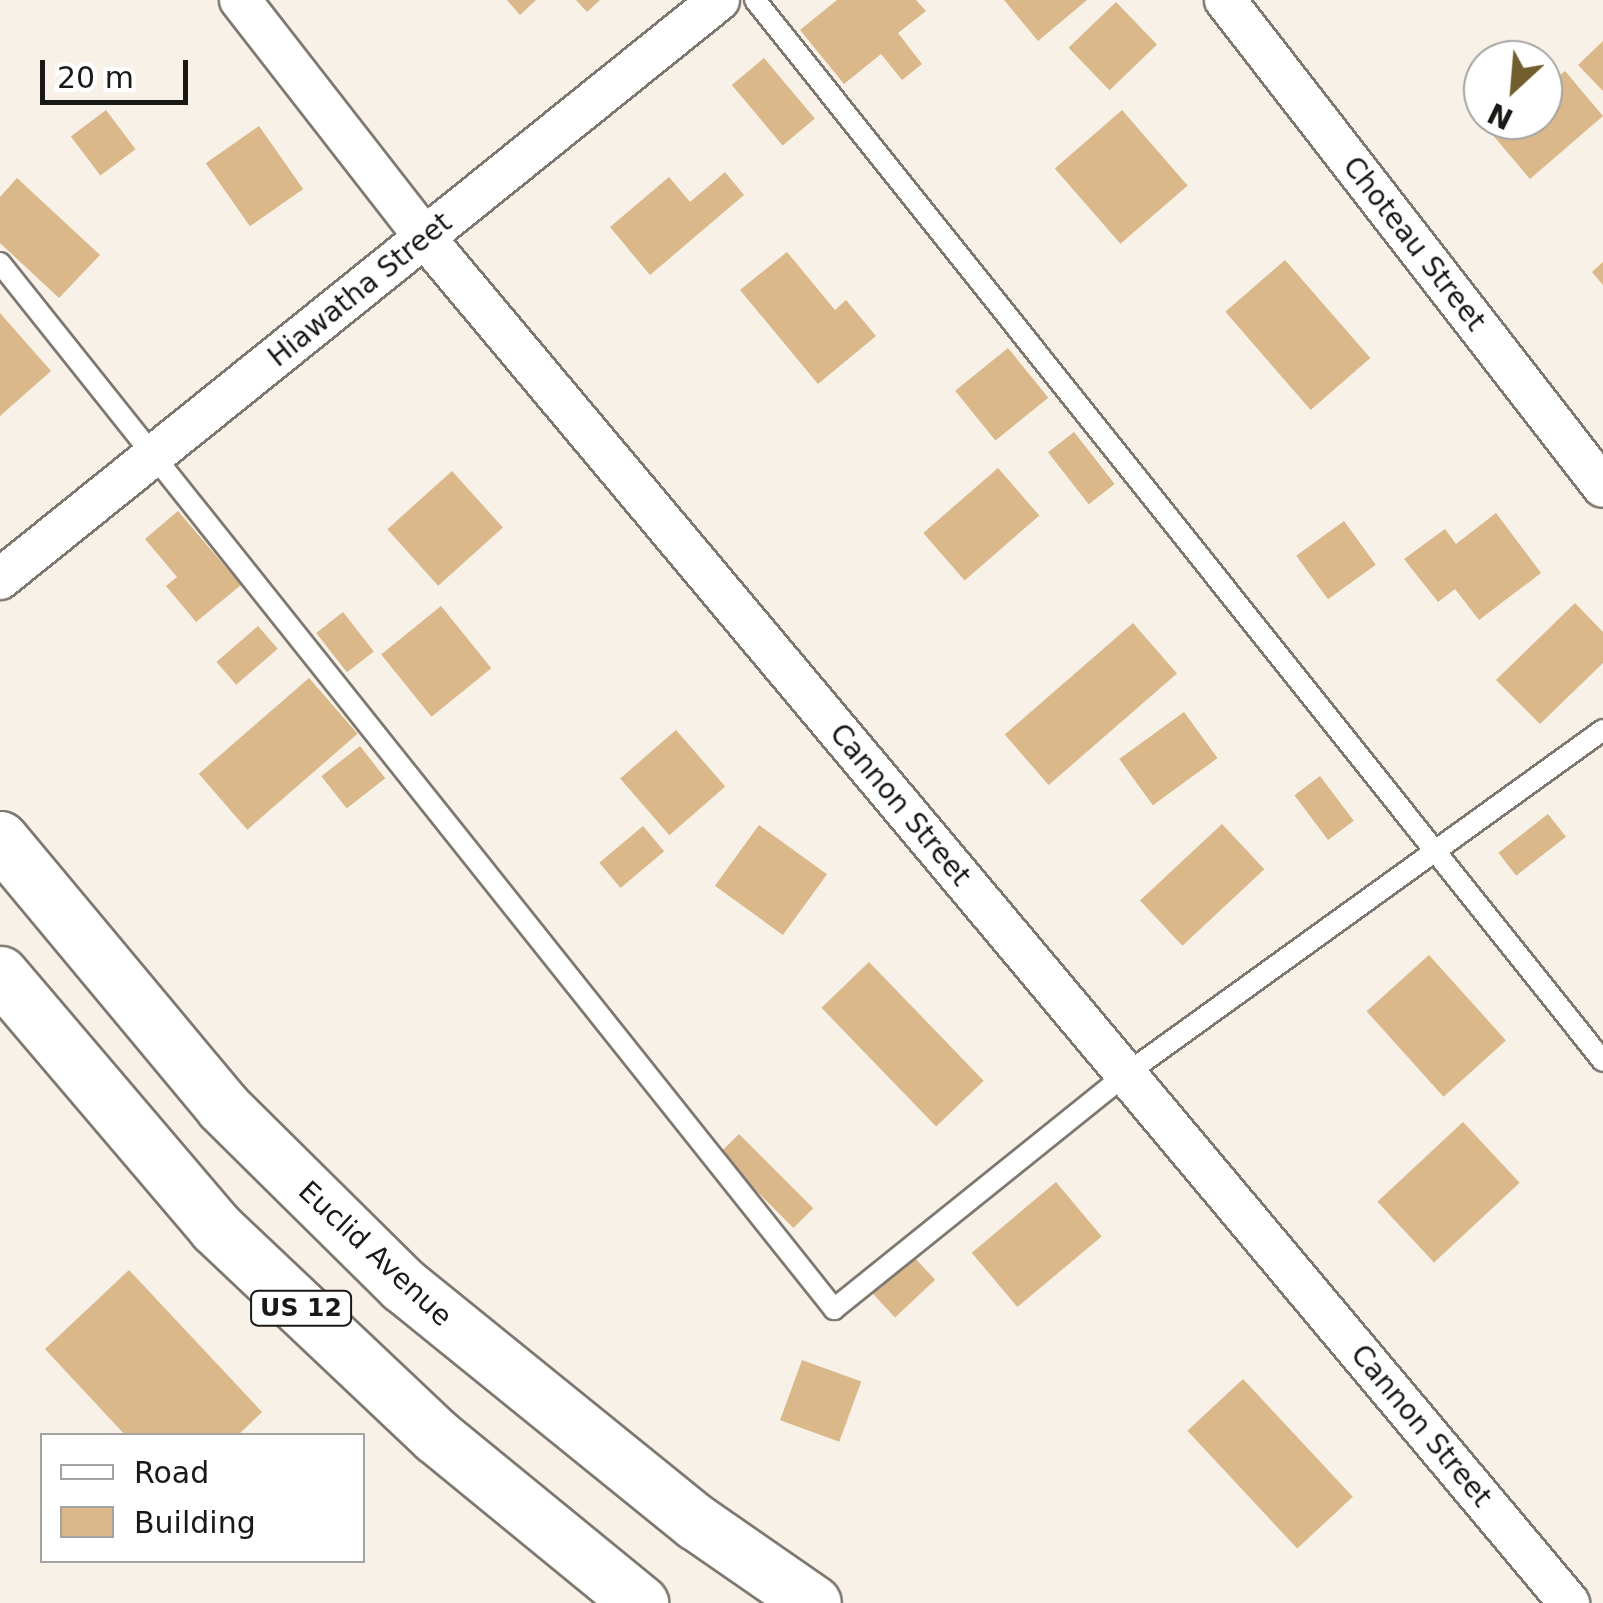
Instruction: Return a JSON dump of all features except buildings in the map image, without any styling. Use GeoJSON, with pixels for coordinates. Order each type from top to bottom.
{"type":"FeatureCollection","features":[{"type":"Feature","properties":{"kind":"highway","name":"Euclid Avenue"},"geometry":{"type":"LineString","coordinates":[[0,839],[223,1107],[310,1198],[512,1376],[696,1522],[813,1603]]}},
{"type":"Feature","properties":{"kind":"highway","name":"US 12"},"geometry":{"type":"LineString","coordinates":[[0,974],[216,1228],[436,1436],[640,1603]]}},
{"type":"Feature","properties":{"kind":"street","name":"Cannon Street"},"geometry":{"type":"LineString","coordinates":[[240,0],[425,238],[1569,1603]]}},
{"type":"Feature","properties":{"kind":"street","name":"Hiawatha Street"},"geometry":{"type":"LineString","coordinates":[[0,579],[720,0]]}},
{"type":"Feature","properties":{"kind":"street","name":"Choteau Street"},"geometry":{"type":"LineString","coordinates":[[1225,0],[1603,488]]}},
{"type":"Feature","properties":{"kind":"lane"},"geometry":{"type":"LineString","coordinates":[[755,0],[1603,1061]]}},
{"type":"Feature","properties":{"kind":"lane"},"geometry":{"type":"LineString","coordinates":[[0,263],[834,1309],[1126,1074],[1603,730]]}}]}
